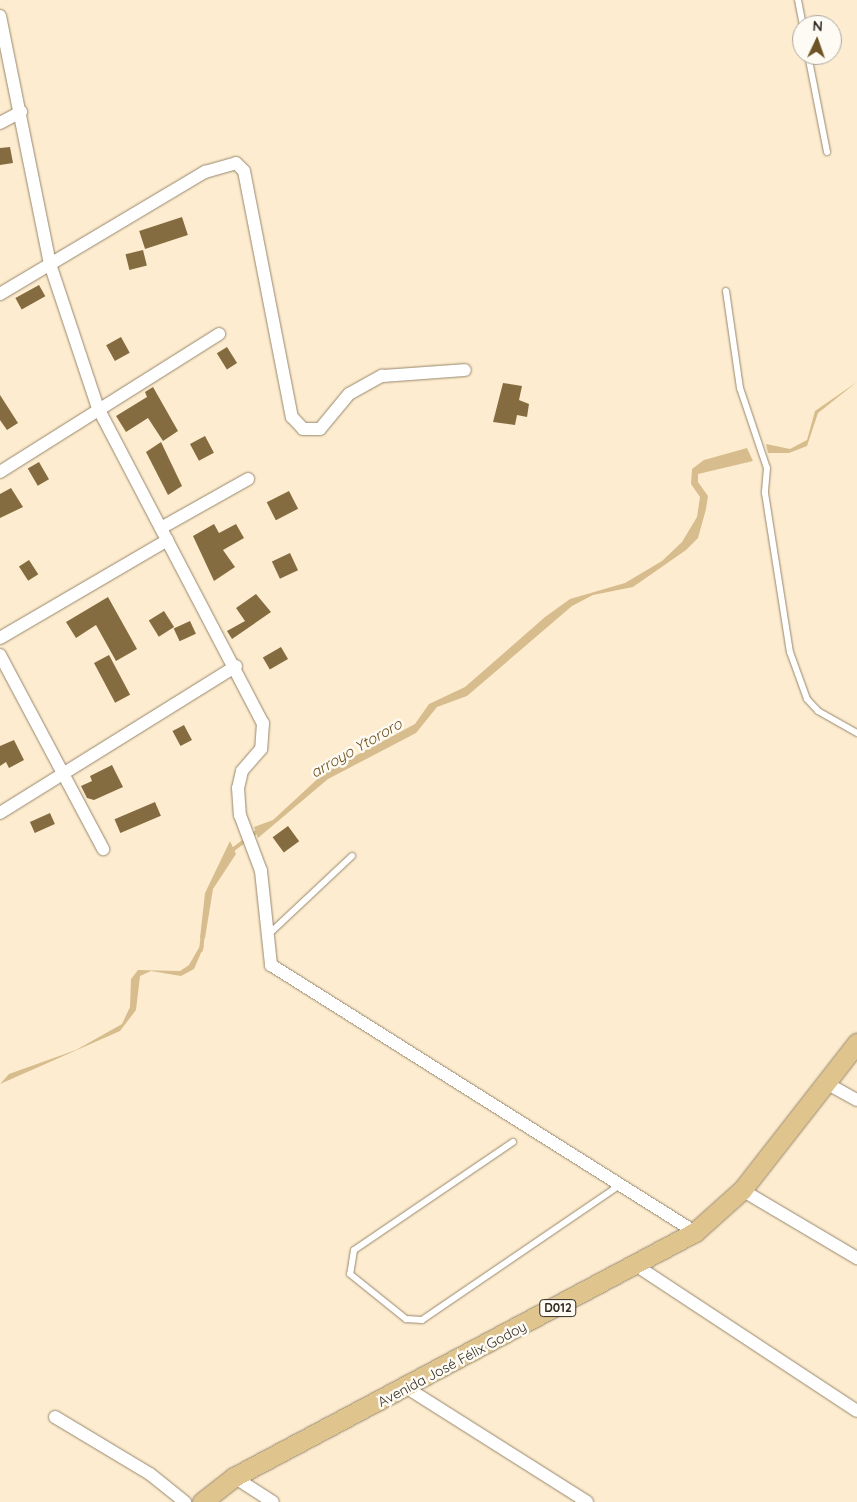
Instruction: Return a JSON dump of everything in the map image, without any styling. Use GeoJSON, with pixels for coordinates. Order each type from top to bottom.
{"type":"FeatureCollection","features":[{"type":"Feature","properties":{"kind":"main road","name":"Avenida José Félix Godoy"},"geometry":{"type":"LineString","coordinates":[[202,1502],[234,1477],[637,1266],[695,1232],[742,1190],[857,1043]]}},
{"type":"Feature","properties":{"kind":"street"},"geometry":{"type":"LineString","coordinates":[[0,16],[21,112],[50,264],[98,408],[236,666],[265,736],[262,749],[240,780],[242,820],[261,871],[271,965],[695,1232]]}},
{"type":"Feature","properties":{"kind":"street"},"geometry":{"type":"LineString","coordinates":[[0,123],[21,112]]}},
{"type":"Feature","properties":{"kind":"street"},"geometry":{"type":"LineString","coordinates":[[0,294],[205,172],[236,163],[244,171],[292,417],[303,429],[320,429],[349,394],[382,376],[465,370]]}},
{"type":"Feature","properties":{"kind":"street"},"geometry":{"type":"LineString","coordinates":[[0,472],[98,408],[219,334]]}},
{"type":"Feature","properties":{"kind":"street"},"geometry":{"type":"LineString","coordinates":[[161,528],[248,478]]}},
{"type":"Feature","properties":{"kind":"street"},"geometry":{"type":"LineString","coordinates":[[0,638],[168,540]]}},
{"type":"Feature","properties":{"kind":"street"},"geometry":{"type":"LineString","coordinates":[[0,655],[65,771],[103,849]]}},
{"type":"Feature","properties":{"kind":"street"},"geometry":{"type":"LineString","coordinates":[[0,813],[236,666]]}},
{"type":"Feature","properties":{"kind":"street"},"geometry":{"type":"LineString","coordinates":[[826,1083],[857,1100]]}},
{"type":"Feature","properties":{"kind":"street"},"geometry":{"type":"LineString","coordinates":[[742,1190],[857,1258]]}},
{"type":"Feature","properties":{"kind":"street"},"geometry":{"type":"LineString","coordinates":[[637,1266],[857,1411]]}},
{"type":"Feature","properties":{"kind":"street"},"geometry":{"type":"LineString","coordinates":[[407,1388],[587,1502]]}},
{"type":"Feature","properties":{"kind":"street"},"geometry":{"type":"LineString","coordinates":[[54,1417],[150,1474],[185,1502]]}},
{"type":"Feature","properties":{"kind":"street"},"geometry":{"type":"LineString","coordinates":[[234,1477],[273,1502]]}},
{"type":"Feature","properties":{"kind":"lane"},"geometry":{"type":"LineString","coordinates":[[798,0],[801,15]]}},
{"type":"Feature","properties":{"kind":"lane"},"geometry":{"type":"LineString","coordinates":[[810,65],[827,152]]}},
{"type":"Feature","properties":{"kind":"lane"},"geometry":{"type":"LineString","coordinates":[[726,291],[740,388],[765,464],[765,492],[790,652],[807,699],[818,711],[857,733]]}},
{"type":"Feature","properties":{"kind":"lane"},"geometry":{"type":"LineString","coordinates":[[268,935],[352,856]]}},
{"type":"Feature","properties":{"kind":"lane"},"geometry":{"type":"LineString","coordinates":[[513,1142],[354,1250],[350,1274],[406,1320],[422,1320],[620,1185]]}},
{"type":"Feature","properties":{"kind":"shaded area"},"geometry":{"type":"Polygon","coordinates":[[[857,382],[818,413],[807,446],[789,453],[768,453],[766,444],[790,449],[807,440],[815,411],[857,382]]]}},
{"type":"Feature","properties":{"kind":"shaded area"},"geometry":{"type":"Polygon","coordinates":[[[747,448],[753,461],[698,474],[698,482],[708,496],[706,509],[698,538],[686,550],[633,587],[593,595],[572,606],[467,696],[437,707],[416,733],[328,779],[258,838],[254,827],[273,820],[325,772],[415,724],[429,704],[465,687],[545,617],[570,599],[625,583],[662,561],[682,542],[697,517],[700,497],[691,484],[692,469],[704,460],[747,448]]]}},
{"type":"Feature","properties":{"kind":"shaded area"},"geometry":{"type":"Polygon","coordinates":[[[230,841],[236,854],[213,889],[205,938],[200,938],[205,893],[230,841]]]}},
{"type":"Feature","properties":{"kind":"shaded area"},"geometry":{"type":"Polygon","coordinates":[[[200,946],[204,946],[194,969],[181,976],[151,971],[140,976],[136,1010],[120,1031],[0,1084],[9,1074],[76,1050],[122,1024],[130,1007],[131,979],[138,970],[180,971],[189,965],[200,946]]]}},
{"type":"Feature","properties":{"kind":"building"},"geometry":{"type":"Polygon","coordinates":[[[10,147],[13,163],[0,165],[0,148],[10,147]]]}},
{"type":"Feature","properties":{"kind":"building"},"geometry":{"type":"Polygon","coordinates":[[[182,217],[188,235],[145,249],[139,231],[182,217]]]}},
{"type":"Feature","properties":{"kind":"building"},"geometry":{"type":"Polygon","coordinates":[[[143,250],[147,266],[129,270],[126,254],[143,250]]]}},
{"type":"Feature","properties":{"kind":"building"},"geometry":{"type":"Polygon","coordinates":[[[39,285],[45,296],[22,309],[15,298],[39,285]]]}},
{"type":"Feature","properties":{"kind":"building"},"geometry":{"type":"Polygon","coordinates":[[[121,337],[130,353],[115,361],[106,345],[121,337]]]}},
{"type":"Feature","properties":{"kind":"building"},"geometry":{"type":"Polygon","coordinates":[[[227,347],[237,363],[227,369],[217,353],[227,347]]]}},
{"type":"Feature","properties":{"kind":"building"},"geometry":{"type":"Polygon","coordinates":[[[503,383],[522,386],[519,400],[529,404],[527,417],[517,415],[515,425],[493,422],[503,383]]]}},
{"type":"Feature","properties":{"kind":"building"},"geometry":{"type":"Polygon","coordinates":[[[153,387],[178,431],[163,441],[148,418],[126,432],[116,416],[147,397],[145,392],[153,387]]]}},
{"type":"Feature","properties":{"kind":"building"},"geometry":{"type":"Polygon","coordinates":[[[0,395],[18,423],[7,430],[0,420],[0,395]]]}},
{"type":"Feature","properties":{"kind":"building"},"geometry":{"type":"Polygon","coordinates":[[[205,436],[214,453],[199,461],[190,444],[205,436]]]}},
{"type":"Feature","properties":{"kind":"building"},"geometry":{"type":"Polygon","coordinates":[[[161,442],[182,486],[168,495],[146,452],[161,442]]]}},
{"type":"Feature","properties":{"kind":"building"},"geometry":{"type":"Polygon","coordinates":[[[39,462],[49,479],[38,486],[28,468],[39,462]]]}},
{"type":"Feature","properties":{"kind":"building"},"geometry":{"type":"Polygon","coordinates":[[[11,488],[23,507],[0,518],[0,494],[11,488]]]}},
{"type":"Feature","properties":{"kind":"building"},"geometry":{"type":"Polygon","coordinates":[[[289,491],[298,509],[276,520],[267,502],[289,491]]]}},
{"type":"Feature","properties":{"kind":"building"},"geometry":{"type":"Polygon","coordinates":[[[214,524],[219,533],[236,524],[244,538],[223,550],[235,567],[214,581],[193,536],[214,524]]]}},
{"type":"Feature","properties":{"kind":"building"},"geometry":{"type":"Polygon","coordinates":[[[290,553],[298,570],[280,579],[272,561],[290,553]]]}},
{"type":"Feature","properties":{"kind":"building"},"geometry":{"type":"Polygon","coordinates":[[[29,560],[38,574],[28,581],[19,567],[29,560]]]}},
{"type":"Feature","properties":{"kind":"building"},"geometry":{"type":"Polygon","coordinates":[[[256,594],[271,612],[232,639],[227,631],[245,621],[236,608],[256,594]]]}},
{"type":"Feature","properties":{"kind":"building"},"geometry":{"type":"Polygon","coordinates":[[[108,597],[137,649],[116,661],[96,625],[76,638],[66,622],[108,597]]]}},
{"type":"Feature","properties":{"kind":"building"},"geometry":{"type":"Polygon","coordinates":[[[164,611],[174,627],[159,637],[149,621],[164,611]]]}},
{"type":"Feature","properties":{"kind":"building"},"geometry":{"type":"Polygon","coordinates":[[[190,621],[196,634],[180,641],[174,629],[190,621]]]}},
{"type":"Feature","properties":{"kind":"building"},"geometry":{"type":"Polygon","coordinates":[[[281,647],[288,659],[270,670],[263,658],[281,647]]]}},
{"type":"Feature","properties":{"kind":"building"},"geometry":{"type":"Polygon","coordinates":[[[109,655],[130,695],[115,703],[94,663],[109,655]]]}},
{"type":"Feature","properties":{"kind":"building"},"geometry":{"type":"Polygon","coordinates":[[[184,725],[192,740],[181,746],[173,731],[184,725]]]}},
{"type":"Feature","properties":{"kind":"building"},"geometry":{"type":"Polygon","coordinates":[[[14,740],[24,760],[9,768],[6,762],[0,766],[0,746],[14,740]]]}},
{"type":"Feature","properties":{"kind":"building"},"geometry":{"type":"Polygon","coordinates":[[[112,765],[123,787],[94,800],[87,798],[81,786],[92,781],[90,776],[112,765]]]}},
{"type":"Feature","properties":{"kind":"building"},"geometry":{"type":"Polygon","coordinates":[[[155,802],[161,816],[120,833],[114,819],[155,802]]]}},
{"type":"Feature","properties":{"kind":"building"},"geometry":{"type":"Polygon","coordinates":[[[50,813],[55,824],[35,833],[30,822],[50,813]]]}},
{"type":"Feature","properties":{"kind":"building"},"geometry":{"type":"Polygon","coordinates":[[[288,826],[299,841],[284,853],[273,837],[288,826]]]}},
{"type":"Feature","properties":{"kind":"waterway","name":"arroyo Ytororo"},"geometry":{"type":"LineString","coordinates":[[231,851],[259,830]]}},
{"type":"Feature","properties":{"kind":"waterway","name":"arroyo Ytororo"},"geometry":{"type":"LineString","coordinates":[[201,950],[203,934]]}}]}
